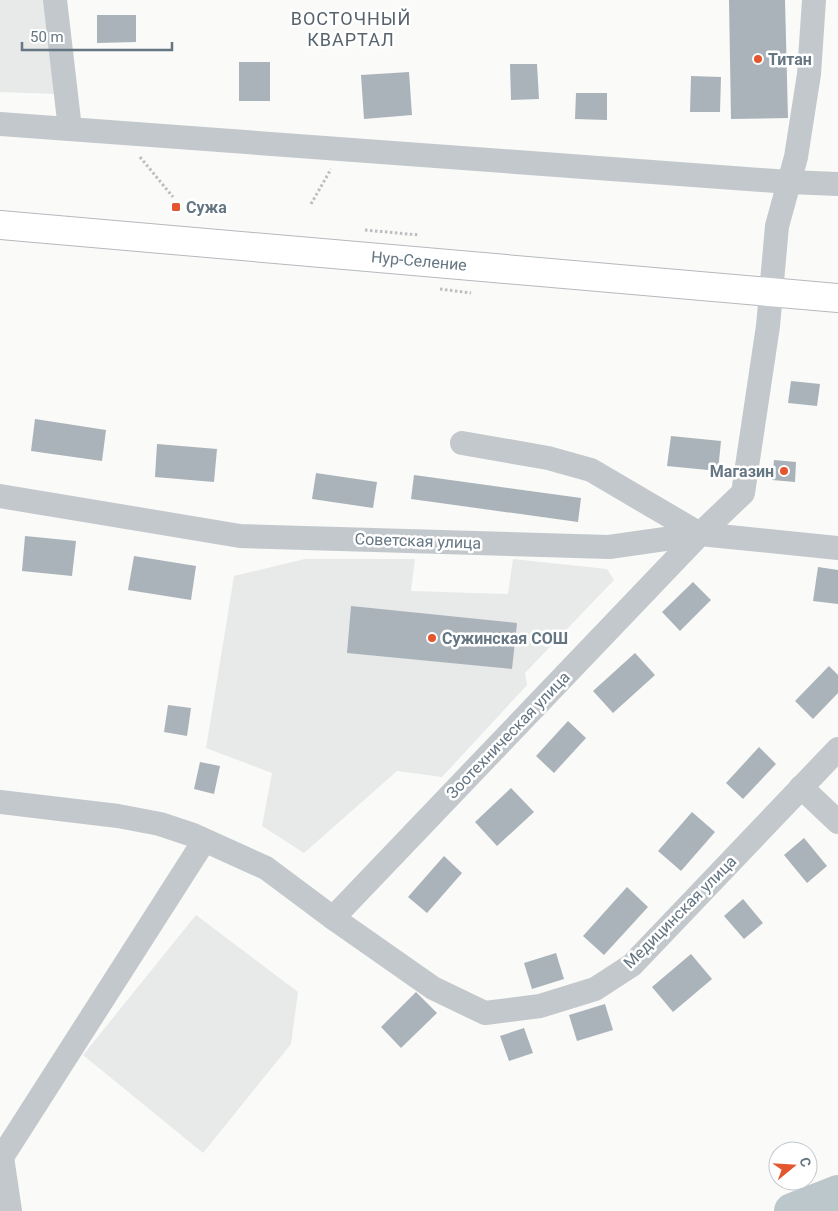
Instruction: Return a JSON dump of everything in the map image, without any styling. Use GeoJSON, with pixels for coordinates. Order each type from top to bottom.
{"type":"FeatureCollection","features":[{"type":"Feature","properties":{"kind":"highway","name":"Нур-Селение"},"geometry":{"type":"LineString","coordinates":[[0,225],[838,298]]}},
{"type":"Feature","properties":{"kind":"street"},"geometry":{"type":"LineString","coordinates":[[54,0],[70,130]]}},
{"type":"Feature","properties":{"kind":"street"},"geometry":{"type":"LineString","coordinates":[[772,292],[777,226],[796,157],[809,74],[814,0]]}},
{"type":"Feature","properties":{"kind":"street"},"geometry":{"type":"LineString","coordinates":[[0,124],[789,182],[838,184]]}},
{"type":"Feature","properties":{"kind":"street","name":"Зоотехническая улица"},"geometry":{"type":"LineString","coordinates":[[333,918],[700,534],[743,493],[772,292]]}},
{"type":"Feature","properties":{"kind":"street"},"geometry":{"type":"LineString","coordinates":[[462,443],[548,458],[591,470],[700,534]]}},
{"type":"Feature","properties":{"kind":"street","name":"Советская улица"},"geometry":{"type":"LineString","coordinates":[[0,496],[240,536],[609,546],[700,534],[838,548]]}},
{"type":"Feature","properties":{"kind":"street","name":"Медицинская улица"},"geometry":{"type":"LineString","coordinates":[[333,918],[432,988],[485,1013],[540,1006],[595,989],[632,965],[838,749]]}},
{"type":"Feature","properties":{"kind":"street"},"geometry":{"type":"LineString","coordinates":[[801,787],[838,822]]}},
{"type":"Feature","properties":{"kind":"street"},"geometry":{"type":"LineString","coordinates":[[0,802],[118,816],[160,824],[266,868],[333,918]]}},
{"type":"Feature","properties":{"kind":"street"},"geometry":{"type":"LineString","coordinates":[[10,1211],[2,1157],[204,841]]}},
{"type":"Feature","properties":{"kind":"path"},"geometry":{"type":"LineString","coordinates":[[120,133],[174,196]]}},
{"type":"Feature","properties":{"kind":"path"},"geometry":{"type":"LineString","coordinates":[[312,204],[342,149]]}},
{"type":"Feature","properties":{"kind":"path"},"geometry":{"type":"LineString","coordinates":[[365,230],[419,235]]}},
{"type":"Feature","properties":{"kind":"shaded area"},"geometry":{"type":"Polygon","coordinates":[[[0,0],[43,0],[56,94],[0,92],[0,0]]]}},
{"type":"Feature","properties":{"kind":"shaded area"},"geometry":{"type":"Polygon","coordinates":[[[305,559],[415,559],[411,591],[508,594],[513,559],[607,569],[614,580],[525,673],[527,685],[442,777],[397,771],[304,853],[262,826],[272,773],[206,748],[234,576],[305,559]]]}},
{"type":"Feature","properties":{"kind":"shaded area"},"geometry":{"type":"Polygon","coordinates":[[[196,915],[298,992],[291,1044],[203,1153],[83,1055],[196,915]]]}},
{"type":"Feature","properties":{"kind":"building","name":"Титан"},"geometry":{"type":"Polygon","coordinates":[[[729,0],[785,0],[788,118],[731,119],[729,0]]]}},
{"type":"Feature","properties":{"kind":"building"},"geometry":{"type":"Polygon","coordinates":[[[97,15],[136,15],[136,42],[97,43],[97,15]]]}},
{"type":"Feature","properties":{"kind":"building"},"geometry":{"type":"Polygon","coordinates":[[[239,62],[270,62],[270,101],[239,101],[239,62]]]}},
{"type":"Feature","properties":{"kind":"building"},"geometry":{"type":"Polygon","coordinates":[[[510,64],[537,64],[539,99],[511,100],[510,64]]]}},
{"type":"Feature","properties":{"kind":"building"},"geometry":{"type":"Polygon","coordinates":[[[409,72],[412,115],[364,119],[361,75],[409,72]]]}},
{"type":"Feature","properties":{"kind":"building"},"geometry":{"type":"Polygon","coordinates":[[[691,76],[721,77],[720,112],[690,112],[691,76]]]}},
{"type":"Feature","properties":{"kind":"building"},"geometry":{"type":"Polygon","coordinates":[[[576,93],[607,93],[607,120],[575,119],[576,93]]]}},
{"type":"Feature","properties":{"kind":"building"},"geometry":{"type":"Polygon","coordinates":[[[791,381],[820,384],[817,406],[788,403],[791,381]]]}},
{"type":"Feature","properties":{"kind":"building"},"geometry":{"type":"Polygon","coordinates":[[[35,419],[106,430],[102,461],[31,451],[35,419]]]}},
{"type":"Feature","properties":{"kind":"building"},"geometry":{"type":"Polygon","coordinates":[[[671,436],[721,441],[718,471],[667,466],[671,436]]]}},
{"type":"Feature","properties":{"kind":"building"},"geometry":{"type":"Polygon","coordinates":[[[157,444],[217,449],[214,482],[155,477],[157,444]]]}},
{"type":"Feature","properties":{"kind":"building","name":"Магазин"},"geometry":{"type":"Polygon","coordinates":[[[774,460],[796,462],[795,482],[772,480],[774,460]]]}},
{"type":"Feature","properties":{"kind":"building"},"geometry":{"type":"Polygon","coordinates":[[[316,473],[377,482],[373,508],[312,499],[316,473]]]}},
{"type":"Feature","properties":{"kind":"building"},"geometry":{"type":"Polygon","coordinates":[[[414,475],[581,498],[578,522],[411,499],[414,475]]]}},
{"type":"Feature","properties":{"kind":"building"},"geometry":{"type":"Polygon","coordinates":[[[25,536],[76,541],[72,576],[22,571],[25,536]]]}},
{"type":"Feature","properties":{"kind":"building"},"geometry":{"type":"Polygon","coordinates":[[[134,556],[196,566],[191,600],[128,590],[134,556]]]}},
{"type":"Feature","properties":{"kind":"building"},"geometry":{"type":"Polygon","coordinates":[[[818,567],[838,570],[838,604],[813,601],[818,567]]]}},
{"type":"Feature","properties":{"kind":"building"},"geometry":{"type":"Polygon","coordinates":[[[693,582],[711,600],[680,631],[662,612],[693,582]]]}},
{"type":"Feature","properties":{"kind":"building","name":"Сужинская СОШ"},"geometry":{"type":"Polygon","coordinates":[[[351,606],[517,623],[512,669],[347,653],[351,606]]]}},
{"type":"Feature","properties":{"kind":"building"},"geometry":{"type":"Polygon","coordinates":[[[635,653],[655,675],[613,713],[593,691],[635,653]]]}},
{"type":"Feature","properties":{"kind":"building"},"geometry":{"type":"Polygon","coordinates":[[[829,666],[838,675],[838,693],[813,719],[795,701],[829,666]]]}},
{"type":"Feature","properties":{"kind":"building"},"geometry":{"type":"Polygon","coordinates":[[[168,705],[191,708],[187,736],[164,732],[168,705]]]}},
{"type":"Feature","properties":{"kind":"building"},"geometry":{"type":"Polygon","coordinates":[[[568,721],[586,738],[554,773],[536,756],[568,721]]]}},
{"type":"Feature","properties":{"kind":"building"},"geometry":{"type":"Polygon","coordinates":[[[759,747],[776,764],[743,799],[726,783],[759,747]]]}},
{"type":"Feature","properties":{"kind":"building"},"geometry":{"type":"Polygon","coordinates":[[[200,762],[220,766],[214,794],[194,789],[200,762]]]}},
{"type":"Feature","properties":{"kind":"building"},"geometry":{"type":"Polygon","coordinates":[[[511,788],[534,812],[497,846],[475,822],[511,788]]]}},
{"type":"Feature","properties":{"kind":"building"},"geometry":{"type":"Polygon","coordinates":[[[692,812],[715,832],[681,871],[658,851],[692,812]]]}},
{"type":"Feature","properties":{"kind":"building"},"geometry":{"type":"Polygon","coordinates":[[[804,838],[827,866],[807,883],[784,855],[804,838]]]}},
{"type":"Feature","properties":{"kind":"building"},"geometry":{"type":"Polygon","coordinates":[[[444,856],[462,873],[427,913],[408,897],[444,856]]]}},
{"type":"Feature","properties":{"kind":"building"},"geometry":{"type":"Polygon","coordinates":[[[627,887],[648,907],[604,955],[583,936],[627,887]]]}},
{"type":"Feature","properties":{"kind":"building"},"geometry":{"type":"Polygon","coordinates":[[[743,899],[763,923],[744,939],[724,916],[743,899]]]}},
{"type":"Feature","properties":{"kind":"building"},"geometry":{"type":"Polygon","coordinates":[[[556,953],[564,979],[532,989],[524,963],[556,953]]]}},
{"type":"Feature","properties":{"kind":"building"},"geometry":{"type":"Polygon","coordinates":[[[691,954],[712,979],[673,1012],[652,987],[691,954]]]}},
{"type":"Feature","properties":{"kind":"building"},"geometry":{"type":"Polygon","coordinates":[[[416,992],[437,1013],[401,1048],[381,1027],[416,992]]]}},
{"type":"Feature","properties":{"kind":"building"},"geometry":{"type":"Polygon","coordinates":[[[605,1004],[613,1030],[577,1041],[569,1015],[605,1004]]]}},
{"type":"Feature","properties":{"kind":"building"},"geometry":{"type":"Polygon","coordinates":[[[524,1028],[533,1053],[509,1061],[500,1036],[524,1028]]]}},
{"type":"Feature","properties":{"kind":"waterway"},"geometry":{"type":"LineString","coordinates":[[792,1211],[838,1193]]}},
{"type":"Feature","properties":{"kind":"place","name":"Титан"},"geometry":{"type":"Point","coordinates":[758,59]}},
{"type":"Feature","properties":{"kind":"place","name":"Сужа"},"geometry":{"type":"Point","coordinates":[176,207]}},
{"type":"Feature","properties":{"kind":"place","name":"Магазин"},"geometry":{"type":"Point","coordinates":[784,471]}},
{"type":"Feature","properties":{"kind":"place","name":"Сужинская СОШ"},"geometry":{"type":"Point","coordinates":[432,638]}},
{"type":"Feature","properties":{"kind":"district","name":"ВОСТОЧНЫЙ КВАРТАЛ"},"geometry":{"type":"Point","coordinates":[351,28]}}]}
